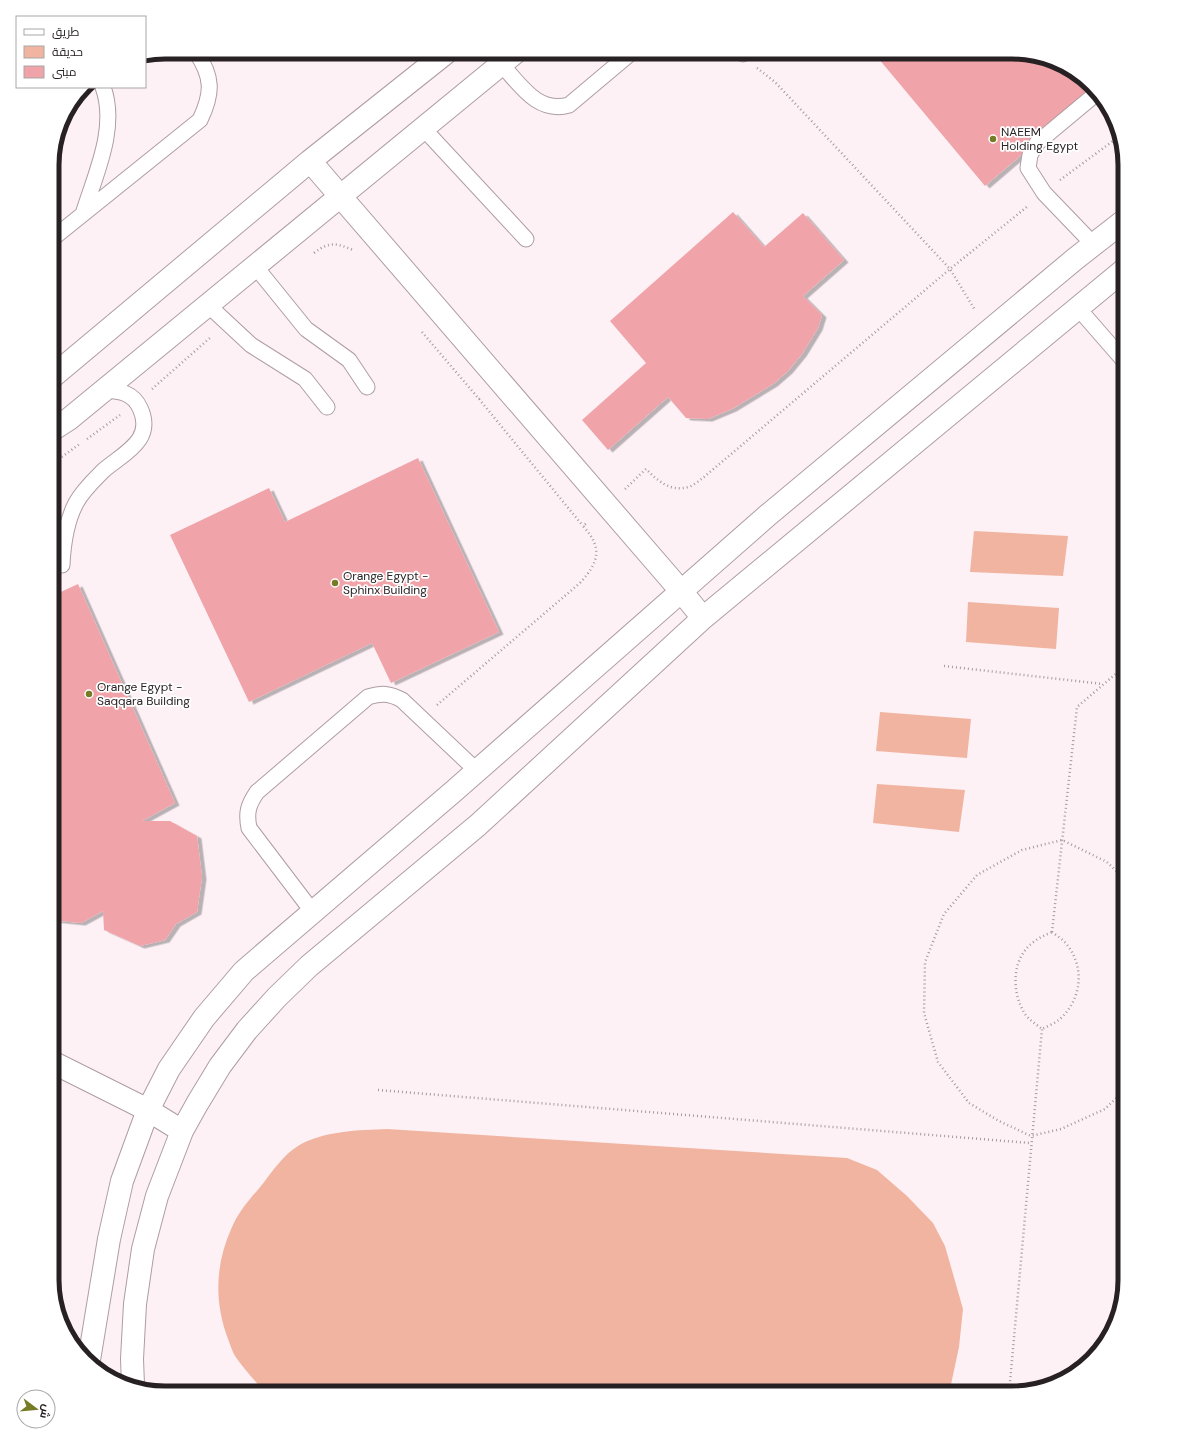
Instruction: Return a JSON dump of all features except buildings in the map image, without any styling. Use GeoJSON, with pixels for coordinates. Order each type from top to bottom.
{"type":"FeatureCollection","features":[{"type":"Feature","properties":{"kind":"street"},"geometry":{"type":"LineString","coordinates":[[59,371],[310,161],[438,59]]}},
{"type":"Feature","properties":{"kind":"street"},"geometry":{"type":"LineString","coordinates":[[59,426],[69,420],[507,59]]}},
{"type":"Feature","properties":{"kind":"street"},"geometry":{"type":"LineString","coordinates":[[310,161],[681,591],[702,618]]}},
{"type":"Feature","properties":{"kind":"street"},"geometry":{"type":"LineString","coordinates":[[90,1355],[109,1239],[122,1181],[148,1110],[169,1069],[204,1018],[244,970],[477,771],[768,515],[1118,226]]}},
{"type":"Feature","properties":{"kind":"street"},"geometry":{"type":"LineString","coordinates":[[133,1381],[135,1304],[143,1250],[157,1196],[182,1131],[220,1066],[247,1030],[277,997],[309,966],[478,825],[702,618],[1118,276]]}},
{"type":"Feature","properties":{"kind":"street"},"geometry":{"type":"LineString","coordinates":[[59,1063],[148,1110],[182,1131]]}},
{"type":"Feature","properties":{"kind":"lane"},"geometry":{"type":"LineString","coordinates":[[59,233],[200,120],[208,104],[210,85],[206,67],[201,59]]}},
{"type":"Feature","properties":{"kind":"lane"},"geometry":{"type":"LineString","coordinates":[[509,59],[541,104],[560,108],[568,105],[624,59]]}},
{"type":"Feature","properties":{"kind":"lane"},"geometry":{"type":"LineString","coordinates":[[82,214],[105,141],[108,118],[106,96],[103,88]]}},
{"type":"Feature","properties":{"kind":"lane"},"geometry":{"type":"LineString","coordinates":[[1093,96],[1036,143],[1030,155],[1028,168],[1044,193],[1094,245]]}},
{"type":"Feature","properties":{"kind":"lane"},"geometry":{"type":"LineString","coordinates":[[423,128],[526,239]]}},
{"type":"Feature","properties":{"kind":"lane"},"geometry":{"type":"LineString","coordinates":[[255,266],[306,329],[349,360],[367,387]]}},
{"type":"Feature","properties":{"kind":"lane"},"geometry":{"type":"LineString","coordinates":[[208,305],[251,345],[305,379],[327,407]]}},
{"type":"Feature","properties":{"kind":"lane"},"geometry":{"type":"LineString","coordinates":[[1078,308],[1118,354]]}},
{"type":"Feature","properties":{"kind":"lane"},"geometry":{"type":"LineString","coordinates":[[62,565],[63,543],[66,529],[77,502],[89,484],[135,446],[143,432],[144,416],[137,402],[124,391],[105,390]]}},
{"type":"Feature","properties":{"kind":"lane"},"geometry":{"type":"LineString","coordinates":[[312,911],[249,828],[247,816],[249,803],[257,792],[368,697],[380,693],[391,694],[402,700],[477,771]]}},
{"type":"Feature","properties":{"kind":"path"},"geometry":{"type":"LineString","coordinates":[[748,59],[775,82],[950,269],[988,332]]}},
{"type":"Feature","properties":{"kind":"path"},"geometry":{"type":"LineString","coordinates":[[583,526],[646,469],[661,484],[672,487],[688,487],[704,477],[950,269],[1044,193],[1115,140]]}},
{"type":"Feature","properties":{"kind":"path"},"geometry":{"type":"LineString","coordinates":[[422,719],[580,583],[592,569],[596,551],[594,538],[479,400]]}},
{"type":"Feature","properties":{"kind":"path"},"geometry":{"type":"LineString","coordinates":[[944,666],[1104,684]]}},
{"type":"Feature","properties":{"kind":"path"},"geometry":{"type":"LineString","coordinates":[[1052,932],[1077,706],[1118,672]]}},
{"type":"Feature","properties":{"kind":"path"},"geometry":{"type":"LineString","coordinates":[[1118,872],[1107,862],[1062,840],[1022,850],[977,875],[944,914],[925,962],[924,1013],[938,1062],[969,1103],[999,1122],[1031,1136],[1061,1129],[1105,1109],[1118,1097]]}},
{"type":"Feature","properties":{"kind":"path"},"geometry":{"type":"LineString","coordinates":[[1042,1029],[1026,1015],[1017,997],[1015,977],[1021,957],[1034,941],[1052,932]]}},
{"type":"Feature","properties":{"kind":"path"},"geometry":{"type":"LineString","coordinates":[[1042,1029],[1060,1019],[1073,1003],[1080,983],[1078,963],[1068,945],[1052,932]]}},
{"type":"Feature","properties":{"kind":"path"},"geometry":{"type":"LineString","coordinates":[[1010,1386],[1030,1143],[1042,1029]]}},
{"type":"Feature","properties":{"kind":"path"},"geometry":{"type":"LineString","coordinates":[[378,1090],[1030,1143]]}},
{"type":"Feature","properties":{"kind":"green space"},"geometry":{"type":"Polygon","coordinates":[[[974,531],[1068,536],[1063,576],[970,572],[974,531]]]}},
{"type":"Feature","properties":{"kind":"green space"},"geometry":{"type":"Polygon","coordinates":[[[968,602],[1059,608],[1056,649],[966,642],[968,602]]]}},
{"type":"Feature","properties":{"kind":"green space"},"geometry":{"type":"Polygon","coordinates":[[[880,712],[971,719],[967,758],[876,751],[880,712]]]}},
{"type":"Feature","properties":{"kind":"green space"},"geometry":{"type":"Polygon","coordinates":[[[877,784],[965,790],[959,832],[873,823],[877,784]]]}},
{"type":"Feature","properties":{"kind":"green space"},"geometry":{"type":"Polygon","coordinates":[[[387,1129],[847,1158],[877,1170],[907,1196],[933,1223],[945,1246],[963,1309],[959,1347],[951,1386],[260,1386],[235,1356],[223,1325],[220,1311],[218,1283],[222,1255],[226,1241],[232,1227],[245,1205],[287,1154],[298,1146],[318,1137],[353,1131],[387,1129]]]}},
{"type":"Feature","properties":{"kind":"place","name":"NAEEM Holding Egypt"},"geometry":{"type":"Point","coordinates":[993,139]}},
{"type":"Feature","properties":{"kind":"place","name":"Orange Egypt - Sphinx Building"},"geometry":{"type":"Point","coordinates":[335,583]}},
{"type":"Feature","properties":{"kind":"place","name":"Orange Egypt - Saqqara Building"},"geometry":{"type":"Point","coordinates":[89,694]}}]}
